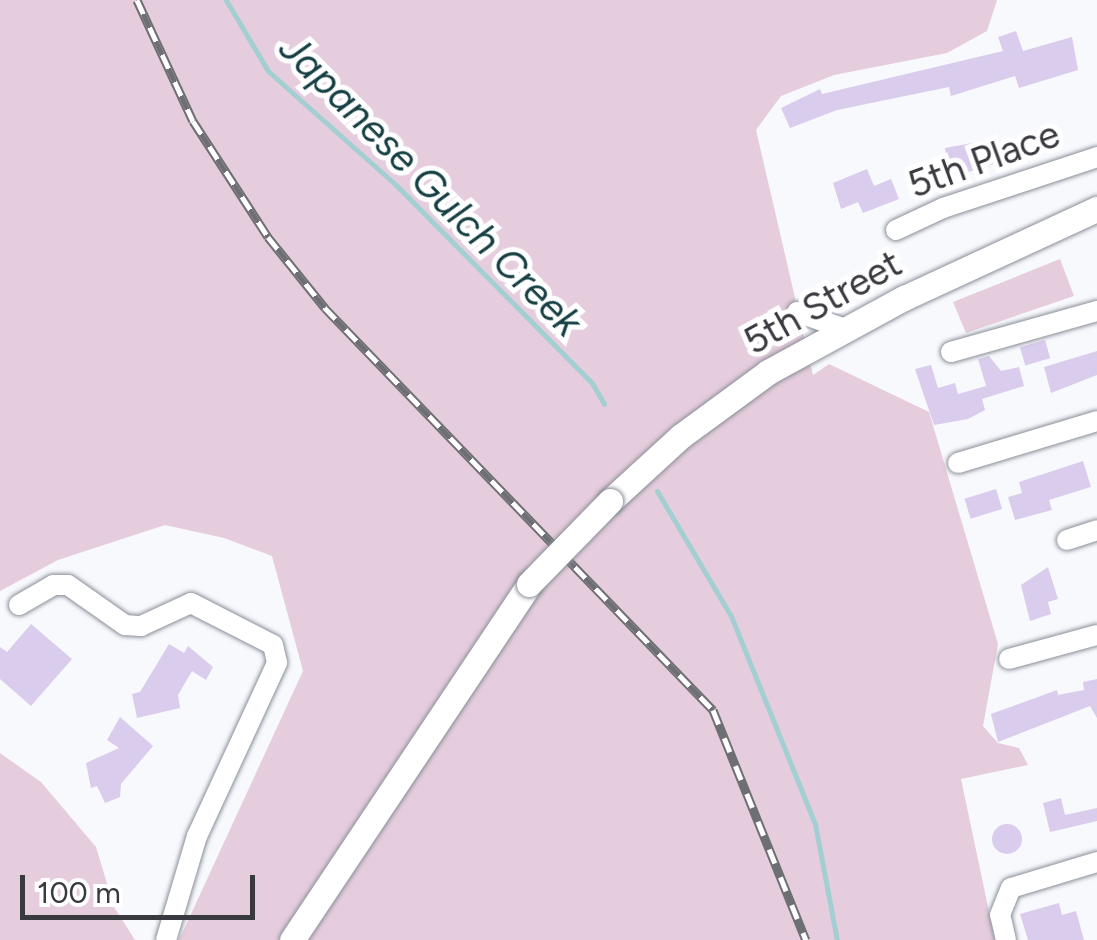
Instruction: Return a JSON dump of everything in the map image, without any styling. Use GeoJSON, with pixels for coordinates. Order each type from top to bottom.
{"type":"FeatureCollection","features":[{"type":"Feature","properties":{"kind":"main road","name":"5th Street"},"geometry":{"type":"LineString","coordinates":[[292,940],[529,584],[681,436],[768,372],[845,329],[1097,209]]}},
{"type":"Feature","properties":{"kind":"street","name":"5th Place"},"geometry":{"type":"LineString","coordinates":[[896,230],[1097,157]]}},
{"type":"Feature","properties":{"kind":"street"},"geometry":{"type":"LineString","coordinates":[[951,352],[1097,311]]}},
{"type":"Feature","properties":{"kind":"street"},"geometry":{"type":"LineString","coordinates":[[797,312],[845,329]]}},
{"type":"Feature","properties":{"kind":"street"},"geometry":{"type":"LineString","coordinates":[[958,462],[1097,422]]}},
{"type":"Feature","properties":{"kind":"street"},"geometry":{"type":"LineString","coordinates":[[1066,540],[1097,530]]}},
{"type":"Feature","properties":{"kind":"street"},"geometry":{"type":"LineString","coordinates":[[20,605],[53,585],[68,585],[125,624],[141,626],[191,602],[273,645],[277,663],[197,836],[166,940]]}},
{"type":"Feature","properties":{"kind":"street"},"geometry":{"type":"LineString","coordinates":[[1009,659],[1097,635]]}},
{"type":"Feature","properties":{"kind":"street"},"geometry":{"type":"LineString","coordinates":[[1006,940],[1000,915],[1011,888],[1085,870]]}},
{"type":"Feature","properties":{"kind":"shaded area"},"geometry":{"type":"Polygon","coordinates":[[[0,0],[997,0],[987,31],[947,53],[834,75],[781,96],[756,130],[813,375],[829,364],[929,412],[998,644],[983,726],[998,743],[1019,748],[1028,765],[961,779],[995,940],[179,940],[303,671],[272,556],[224,538],[165,525],[58,560],[0,591],[0,0]]]}},
{"type":"Feature","properties":{"kind":"shaded area"},"geometry":{"type":"Polygon","coordinates":[[[1060,259],[1074,296],[966,333],[953,302],[1060,259]]]}},
{"type":"Feature","properties":{"kind":"shaded area"},"geometry":{"type":"Polygon","coordinates":[[[0,753],[41,782],[96,847],[114,907],[135,940],[0,940],[0,753]]]}},
{"type":"Feature","properties":{"kind":"building"},"geometry":{"type":"Polygon","coordinates":[[[1016,31],[1023,51],[1072,37],[1078,70],[1019,88],[1015,76],[951,96],[949,87],[837,110],[790,128],[781,108],[820,89],[822,94],[1003,51],[998,37],[1016,31]]]}},
{"type":"Feature","properties":{"kind":"building"},"geometry":{"type":"Polygon","coordinates":[[[995,139],[1001,162],[949,178],[945,148],[995,139]]]}},
{"type":"Feature","properties":{"kind":"building"},"geometry":{"type":"Polygon","coordinates":[[[867,169],[874,186],[891,179],[899,199],[863,213],[858,202],[841,209],[833,183],[867,169]]]}},
{"type":"Feature","properties":{"kind":"building"},"geometry":{"type":"Polygon","coordinates":[[[1045,340],[1050,358],[1025,365],[1020,347],[1045,340]]]}},
{"type":"Feature","properties":{"kind":"building"},"geometry":{"type":"Polygon","coordinates":[[[1097,351],[1097,375],[1051,393],[1044,367],[1097,351]]]}},
{"type":"Feature","properties":{"kind":"building"},"geometry":{"type":"Polygon","coordinates":[[[989,356],[1001,371],[1019,367],[1024,386],[982,399],[985,410],[968,419],[934,425],[915,369],[931,365],[938,388],[955,383],[958,394],[986,386],[978,359],[989,356]]]}},
{"type":"Feature","properties":{"kind":"building"},"geometry":{"type":"Polygon","coordinates":[[[1083,461],[1091,487],[1049,500],[1052,510],[1015,520],[1008,497],[1022,493],[1019,482],[1083,461]]]}},
{"type":"Feature","properties":{"kind":"building"},"geometry":{"type":"Polygon","coordinates":[[[996,489],[1002,509],[971,519],[964,499],[996,489]]]}},
{"type":"Feature","properties":{"kind":"building"},"geometry":{"type":"Polygon","coordinates":[[[1048,567],[1058,599],[1048,602],[1051,614],[1030,621],[1021,585],[1048,567]]]}},
{"type":"Feature","properties":{"kind":"building"},"geometry":{"type":"Polygon","coordinates":[[[31,624],[72,659],[31,706],[0,679],[0,647],[7,652],[31,624]]]}},
{"type":"Feature","properties":{"kind":"building"},"geometry":{"type":"Polygon","coordinates":[[[169,644],[184,653],[188,646],[213,667],[206,680],[192,671],[178,695],[180,708],[137,718],[132,694],[140,692],[169,644]]]}},
{"type":"Feature","properties":{"kind":"building"},"geometry":{"type":"Polygon","coordinates":[[[1097,679],[1097,718],[1090,706],[998,742],[991,714],[1057,690],[1058,695],[1084,690],[1083,682],[1097,679]]]}},
{"type":"Feature","properties":{"kind":"building"},"geometry":{"type":"Polygon","coordinates":[[[120,717],[153,746],[121,784],[120,797],[105,803],[97,786],[91,788],[86,763],[119,748],[107,740],[120,717]]]}},
{"type":"Feature","properties":{"kind":"building"},"geometry":{"type":"Polygon","coordinates":[[[1061,798],[1065,815],[1097,808],[1097,821],[1050,832],[1043,803],[1061,798]]]}},
{"type":"Feature","properties":{"kind":"building"},"geometry":{"type":"Polygon","coordinates":[[[1007,824],[1021,833],[1022,839],[1013,853],[1007,854],[993,845],[992,839],[1001,825],[1007,824]]]}},
{"type":"Feature","properties":{"kind":"building"},"geometry":{"type":"Polygon","coordinates":[[[1059,903],[1062,915],[1076,911],[1084,940],[1028,940],[1020,914],[1059,903]]]}},
{"type":"Feature","properties":{"kind":"waterway","name":"Japanese Gulch Creek"},"geometry":{"type":"LineString","coordinates":[[226,0],[268,71],[396,185],[592,383],[604,404]]}},
{"type":"Feature","properties":{"kind":"waterway","name":"Japanese Gulch Creek"},"geometry":{"type":"LineString","coordinates":[[657,491],[731,616],[815,824],[837,940]]}},
{"type":"Feature","properties":{"kind":"railway"},"geometry":{"type":"LineString","coordinates":[[137,0],[193,121],[268,237],[325,308],[713,710],[806,940]]}}]}
